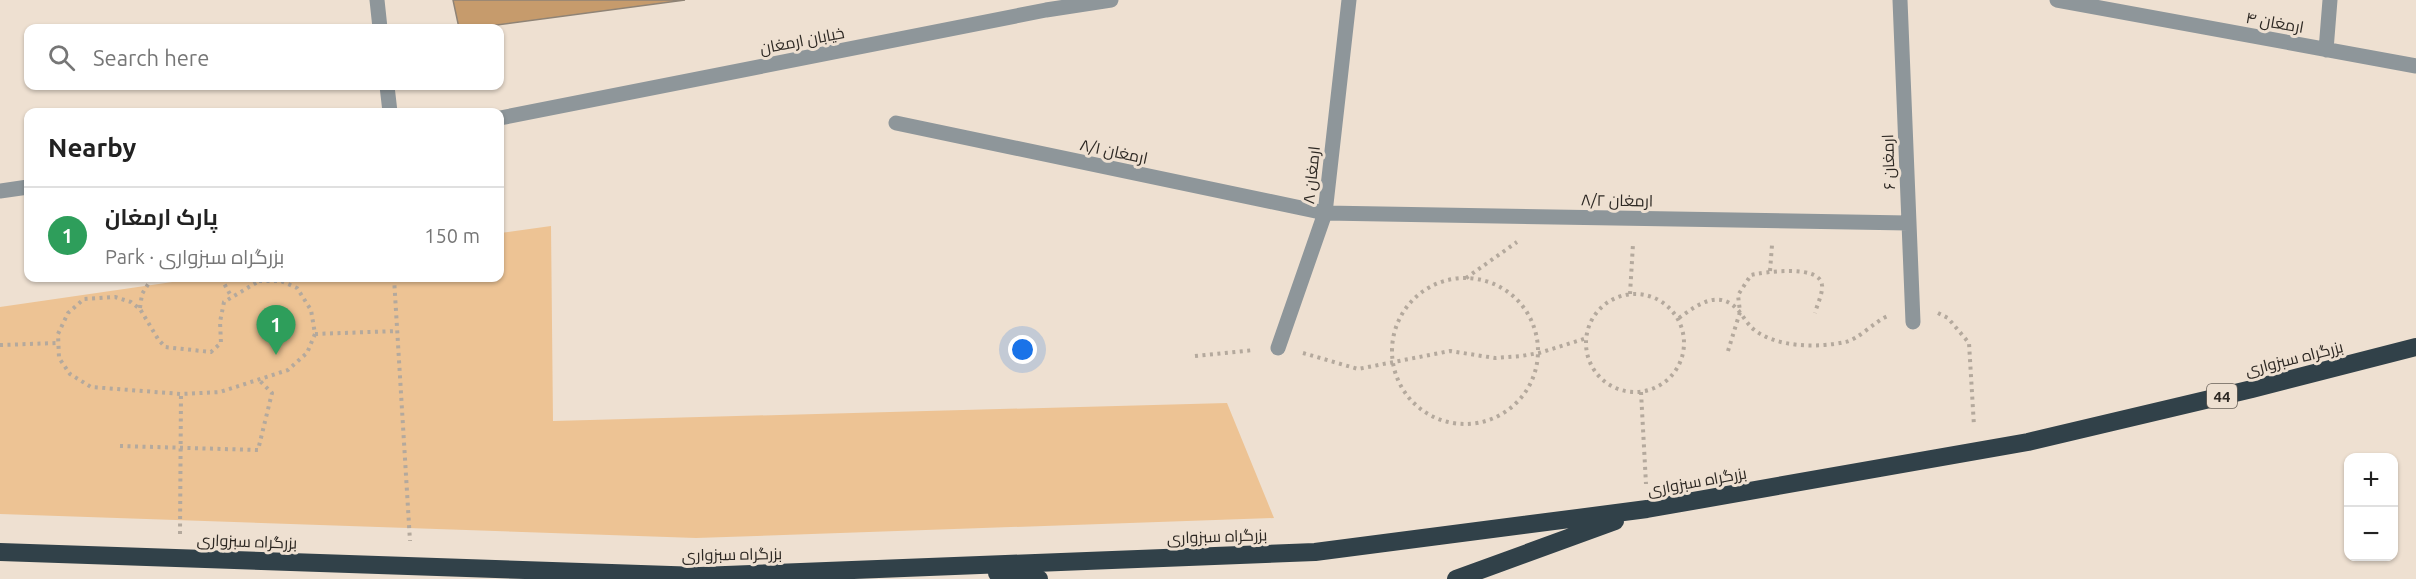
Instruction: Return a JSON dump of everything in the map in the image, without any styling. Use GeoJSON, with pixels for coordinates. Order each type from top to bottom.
{"type":"FeatureCollection","features":[{"type":"Feature","properties":{"kind":"highway","name":"بزرگراه سبزواری"},"geometry":{"type":"LineString","coordinates":[[0,552],[700,576],[1315,552],[1647,509],[2028,442],[2253,389],[2416,347]]}},
{"type":"Feature","properties":{"kind":"highway"},"geometry":{"type":"LineString","coordinates":[[1456,579],[1647,509]]}},
{"type":"Feature","properties":{"kind":"highway"},"geometry":{"type":"LineString","coordinates":[[952,566],[1039,579]]}},
{"type":"Feature","properties":{"kind":"street"},"geometry":{"type":"LineString","coordinates":[[377,0],[380,24]]}},
{"type":"Feature","properties":{"kind":"street","name":"خیابان ارمغان"},"geometry":{"type":"LineString","coordinates":[[504,117],[1047,5],[1112,0]]}},
{"type":"Feature","properties":{"kind":"street","name":"ارمغان ۸"},"geometry":{"type":"LineString","coordinates":[[1278,348],[1325,213],[1349,0]]}},
{"type":"Feature","properties":{"kind":"street","name":"ارمغان ۶"},"geometry":{"type":"LineString","coordinates":[[1900,0],[1912,314]]}},
{"type":"Feature","properties":{"kind":"street","name":"ارمغان ۴"},"geometry":{"type":"LineString","coordinates":[[2058,0],[2416,66]]}},
{"type":"Feature","properties":{"kind":"street"},"geometry":{"type":"LineString","coordinates":[[2326,50],[2330,0]]}},
{"type":"Feature","properties":{"kind":"street"},"geometry":{"type":"LineString","coordinates":[[387,90],[390,108]]}},
{"type":"Feature","properties":{"kind":"street","name":"ارمغان ۸/۱"},"geometry":{"type":"LineString","coordinates":[[896,123],[1325,213]]}},
{"type":"Feature","properties":{"kind":"street"},"geometry":{"type":"LineString","coordinates":[[0,191],[24,188]]}},
{"type":"Feature","properties":{"kind":"street","name":"ارمغان ۸/۲"},"geometry":{"type":"LineString","coordinates":[[1325,213],[1908,223]]}},
{"type":"Feature","properties":{"kind":"path"},"geometry":{"type":"LineString","coordinates":[[1466,278],[1553,217]]}},
{"type":"Feature","properties":{"kind":"path"},"geometry":{"type":"LineString","coordinates":[[1630,294],[1635,218]]}},
{"type":"Feature","properties":{"kind":"path"},"geometry":{"type":"LineString","coordinates":[[1728,351],[1740,312],[1738,295],[1751,274],[1770,271],[1808,272],[1820,279],[1822,285],[1815,313]]}},
{"type":"Feature","properties":{"kind":"path"},"geometry":{"type":"LineString","coordinates":[[1466,278],[1485,281],[1503,288],[1518,300],[1529,316],[1536,334],[1539,353],[1536,371],[1528,389],[1516,405],[1501,416],[1483,423],[1464,425],[1444,422],[1427,415],[1412,403],[1400,387],[1390,350],[1401,313],[1413,298],[1438,284],[1466,278]]}},
{"type":"Feature","properties":{"kind":"path"},"geometry":{"type":"LineString","coordinates":[[140,309],[142,294],[150,282]]}},
{"type":"Feature","properties":{"kind":"path"},"geometry":{"type":"LineString","coordinates":[[223,282],[231,296]]}},
{"type":"Feature","properties":{"kind":"path"},"geometry":{"type":"LineString","coordinates":[[257,282],[224,302],[220,322],[221,343],[211,352],[165,347],[140,309],[131,302],[116,297],[84,299],[68,313],[58,334],[59,358],[70,374],[91,387],[181,394],[220,392],[288,370],[308,353],[315,334],[311,310],[297,288],[283,282]]}},
{"type":"Feature","properties":{"kind":"path"},"geometry":{"type":"LineString","coordinates":[[394,282],[411,566]]}},
{"type":"Feature","properties":{"kind":"path"},"geometry":{"type":"LineString","coordinates":[[1630,294],[1649,295],[1666,304],[1679,318],[1685,337],[1683,356],[1675,374],[1660,386],[1641,392],[1622,391],[1605,382],[1592,367],[1586,349],[1588,330],[1596,313],[1611,300],[1630,294]]}},
{"type":"Feature","properties":{"kind":"path"},"geometry":{"type":"LineString","coordinates":[[1679,318],[1695,306],[1713,298],[1731,303],[1753,329],[1773,339],[1807,346],[1848,342],[1885,317],[1932,310],[1948,318],[1969,343],[1975,451]]}},
{"type":"Feature","properties":{"kind":"path"},"geometry":{"type":"LineString","coordinates":[[315,334],[397,331]]}},
{"type":"Feature","properties":{"kind":"path"},"geometry":{"type":"LineString","coordinates":[[1195,356],[1278,348],[1314,355],[1358,369],[1450,351],[1496,358],[1539,353],[1587,338]]}},
{"type":"Feature","properties":{"kind":"path"},"geometry":{"type":"LineString","coordinates":[[0,345],[58,343]]}},
{"type":"Feature","properties":{"kind":"path"},"geometry":{"type":"LineString","coordinates":[[120,446],[258,450],[272,393],[258,379]]}},
{"type":"Feature","properties":{"kind":"path"},"geometry":{"type":"LineString","coordinates":[[1641,392],[1647,509]]}},
{"type":"Feature","properties":{"kind":"path"},"geometry":{"type":"LineString","coordinates":[[180,558],[181,394]]}},
{"type":"Feature","properties":{"kind":"shaded area"},"geometry":{"type":"Polygon","coordinates":[[[551,226],[553,421],[1227,403],[1274,518],[696,538],[0,514],[0,307],[172,282],[504,282],[504,232],[551,226]]]}},
{"type":"Feature","properties":{"kind":"building"},"geometry":{"type":"Polygon","coordinates":[[[453,0],[685,0],[504,24],[458,24],[453,0]]]}},
{"type":"Feature","properties":{"kind":"place","name":"پارک ارمغان"},"geometry":{"type":"Point","coordinates":[276,355]}}]}
